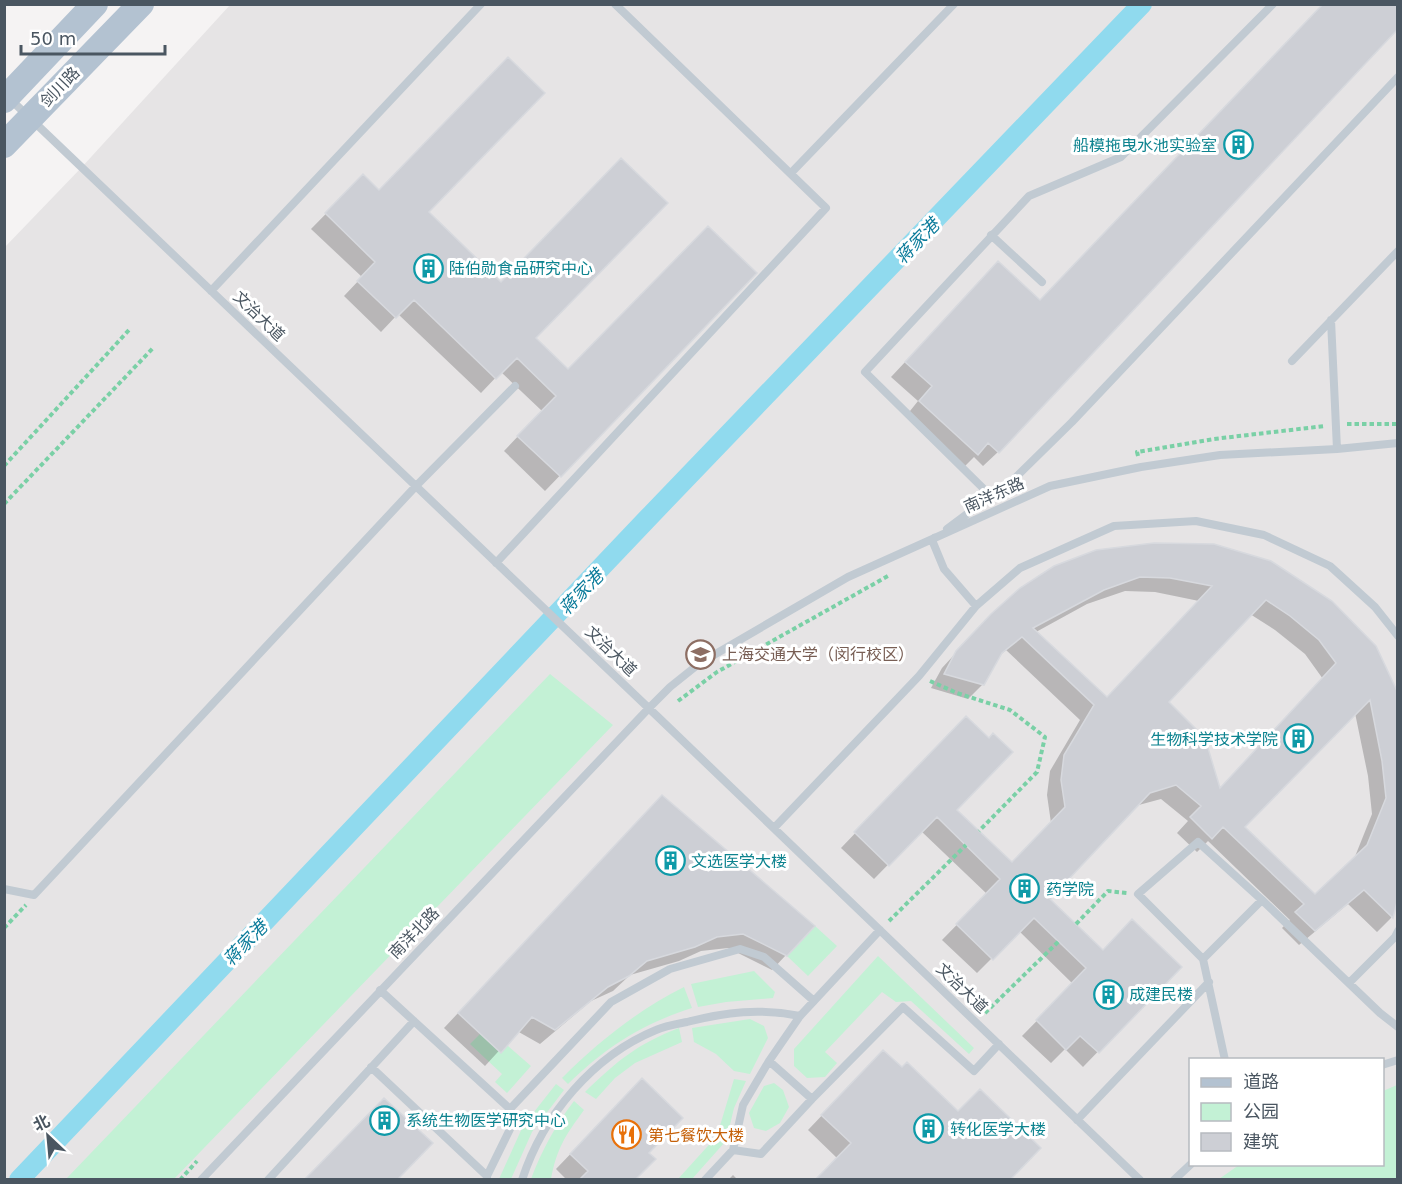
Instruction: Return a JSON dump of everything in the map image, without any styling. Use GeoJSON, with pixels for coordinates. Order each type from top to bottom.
{"type":"FeatureCollection","features":[{"type":"Feature","properties":{"kind":"main road","name":"剑川路"},"geometry":{"type":"LineString","coordinates":[[6,98],[95,4]]}},
{"type":"Feature","properties":{"kind":"main road","name":"剑川路"},"geometry":{"type":"LineString","coordinates":[[4,145],[141,4]]}},
{"type":"Feature","properties":{"kind":"lane"},"geometry":{"type":"LineString","coordinates":[[211,291],[481,4]]}},
{"type":"Feature","properties":{"kind":"lane"},"geometry":{"type":"LineString","coordinates":[[496,563],[826,208],[615,4]]}},
{"type":"Feature","properties":{"kind":"lane"},"geometry":{"type":"LineString","coordinates":[[791,173],[954,4]]}},
{"type":"Feature","properties":{"kind":"lane"},"geometry":{"type":"LineString","coordinates":[[992,497],[865,372],[1029,196],[1120,157],[1273,4]]}},
{"type":"Feature","properties":{"kind":"lane"},"geometry":{"type":"LineString","coordinates":[[976,606],[944,569],[932,540],[1015,478],[1072,422],[1398,77]]}},
{"type":"Feature","properties":{"kind":"lane","name":"文治大道"},"geometry":{"type":"LineString","coordinates":[[6,98],[649,708],[1140,1179]]}},
{"type":"Feature","properties":{"kind":"lane"},"geometry":{"type":"LineString","coordinates":[[991,235],[1042,282]]}},
{"type":"Feature","properties":{"kind":"lane"},"geometry":{"type":"LineString","coordinates":[[1292,361],[1398,251]]}},
{"type":"Feature","properties":{"kind":"lane"},"geometry":{"type":"LineString","coordinates":[[1331,320],[1337,449]]}},
{"type":"Feature","properties":{"kind":"lane"},"geometry":{"type":"LineString","coordinates":[[4,889],[34,895],[416,486],[515,386]]}},
{"type":"Feature","properties":{"kind":"lane","name":"南洋东路"},"geometry":{"type":"LineString","coordinates":[[649,708],[670,687],[700,663],[848,577],[1050,486],[1141,467],[1220,455],[1337,449],[1398,443]]}},
{"type":"Feature","properties":{"kind":"lane"},"geometry":{"type":"LineString","coordinates":[[774,828],[919,676],[976,606],[1020,568],[1114,526],[1196,521],[1264,535],[1330,566],[1375,607],[1398,636]]}},
{"type":"Feature","properties":{"kind":"lane","name":"南洋北路"},"geometry":{"type":"LineString","coordinates":[[201,1179],[649,708]]}},
{"type":"Feature","properties":{"kind":"lane"},"geometry":{"type":"LineString","coordinates":[[1225,1058],[1203,959],[1138,894],[1198,842],[1262,900],[1380,1014],[1398,1026]]}},
{"type":"Feature","properties":{"kind":"lane"},"geometry":{"type":"LineString","coordinates":[[1203,959],[1262,900]]}},
{"type":"Feature","properties":{"kind":"lane"},"geometry":{"type":"LineString","coordinates":[[705,1179],[734,1150],[743,1105],[769,1061],[800,1016],[880,930]]}},
{"type":"Feature","properties":{"kind":"lane"},"geometry":{"type":"LineString","coordinates":[[1349,984],[1395,937],[1398,931]]}},
{"type":"Feature","properties":{"kind":"lane"},"geometry":{"type":"LineString","coordinates":[[510,1109],[611,1002],[670,969],[740,949],[764,957],[814,1001]]}},
{"type":"Feature","properties":{"kind":"lane"},"geometry":{"type":"LineString","coordinates":[[1077,1120],[1209,982]]}},
{"type":"Feature","properties":{"kind":"lane"},"geometry":{"type":"LineString","coordinates":[[371,1067],[487,1178],[513,1123],[510,1109],[380,990]]}},
{"type":"Feature","properties":{"kind":"lane"},"geometry":{"type":"LineString","coordinates":[[734,1150],[761,1154],[903,1007],[974,1071],[999,1044]]}},
{"type":"Feature","properties":{"kind":"lane"},"geometry":{"type":"LineString","coordinates":[[522,1179],[530,1157],[555,1113],[586,1076],[620,1050],[656,1029],[724,1013],[774,1011],[800,1016]]}},
{"type":"Feature","properties":{"kind":"lane"},"geometry":{"type":"LineString","coordinates":[[268,1179],[414,1021]]}},
{"type":"Feature","properties":{"kind":"lane"},"geometry":{"type":"LineString","coordinates":[[769,1061],[812,1099]]}},
{"type":"Feature","properties":{"kind":"lane"},"geometry":{"type":"LineString","coordinates":[[1174,1179],[1189,1166]]}},
{"type":"Feature","properties":{"kind":"path"},"geometry":{"type":"LineString","coordinates":[[4,466],[129,330]]}},
{"type":"Feature","properties":{"kind":"path"},"geometry":{"type":"LineString","coordinates":[[4,504],[154,347]]}},
{"type":"Feature","properties":{"kind":"path"},"geometry":{"type":"LineString","coordinates":[[1141,467],[1137,452],[1214,439],[1336,424],[1398,424]]}},
{"type":"Feature","properties":{"kind":"path"},"geometry":{"type":"LineString","coordinates":[[658,717],[717,672],[898,571]]}},
{"type":"Feature","properties":{"kind":"path"},"geometry":{"type":"LineString","coordinates":[[919,676],[957,693],[1010,710],[1045,737],[1038,772],[979,831]]}},
{"type":"Feature","properties":{"kind":"path"},"geometry":{"type":"LineString","coordinates":[[880,930],[966,845]]}},
{"type":"Feature","properties":{"kind":"path"},"geometry":{"type":"LineString","coordinates":[[1076,924],[1108,891],[1138,894]]}},
{"type":"Feature","properties":{"kind":"path"},"geometry":{"type":"LineString","coordinates":[[4,928],[34,895]]}},
{"type":"Feature","properties":{"kind":"path"},"geometry":{"type":"LineString","coordinates":[[976,1022],[1059,941]]}},
{"type":"Feature","properties":{"kind":"shaded area","name":"上海交通大学（闵行校区）"},"geometry":{"type":"Polygon","coordinates":[[[230,5],[1397,5],[1397,1179],[5,1179],[4,248],[81,168],[230,5]]]}},
{"type":"Feature","properties":{"kind":"green space"},"geometry":{"type":"Polygon","coordinates":[[[550,674],[613,725],[174,1179],[66,1179],[550,674]]]}},
{"type":"Feature","properties":{"kind":"green space"},"geometry":{"type":"Polygon","coordinates":[[[815,926],[837,946],[808,976],[787,956],[815,926]]]}},
{"type":"Feature","properties":{"kind":"green space"},"geometry":{"type":"Polygon","coordinates":[[[878,956],[974,1048],[969,1054],[911,1001],[896,1002],[882,992],[825,1052],[837,1063],[825,1077],[807,1078],[794,1066],[794,1049],[878,956]]]}},
{"type":"Feature","properties":{"kind":"green space"},"geometry":{"type":"Polygon","coordinates":[[[754,971],[775,992],[773,998],[698,1007],[691,984],[754,971]]]}},
{"type":"Feature","properties":{"kind":"green space"},"geometry":{"type":"Polygon","coordinates":[[[684,987],[692,1008],[657,1021],[625,1038],[596,1059],[568,1084],[562,1078],[619,1028],[684,987]]]}},
{"type":"Feature","properties":{"kind":"green space"},"geometry":{"type":"Polygon","coordinates":[[[750,1019],[764,1026],[768,1038],[750,1074],[734,1071],[716,1054],[694,1042],[692,1028],[750,1019]]]}},
{"type":"Feature","properties":{"kind":"green space"},"geometry":{"type":"Polygon","coordinates":[[[679,1028],[682,1042],[635,1063],[615,1078],[596,1099],[585,1092],[628,1054],[651,1040],[679,1028]]]}},
{"type":"Feature","properties":{"kind":"green space"},"geometry":{"type":"Polygon","coordinates":[[[480,1034],[507,1045],[531,1066],[507,1093],[495,1082],[502,1074],[470,1044],[480,1034]]]}},
{"type":"Feature","properties":{"kind":"green space"},"geometry":{"type":"Polygon","coordinates":[[[734,1079],[746,1081],[734,1108],[728,1133],[719,1129],[734,1079]]]}},
{"type":"Feature","properties":{"kind":"green space"},"geometry":{"type":"Polygon","coordinates":[[[774,1083],[783,1090],[789,1107],[780,1123],[766,1131],[754,1128],[749,1113],[764,1086],[774,1083]]]}},
{"type":"Feature","properties":{"kind":"green space"},"geometry":{"type":"Polygon","coordinates":[[[556,1084],[564,1090],[532,1132],[511,1179],[499,1179],[523,1126],[556,1084]]]}},
{"type":"Feature","properties":{"kind":"green space"},"geometry":{"type":"Polygon","coordinates":[[[1397,1085],[1397,1179],[1219,1179],[1238,1166],[1384,1166],[1384,1091],[1397,1085]]]}},
{"type":"Feature","properties":{"kind":"green space"},"geometry":{"type":"Polygon","coordinates":[[[574,1101],[584,1110],[563,1143],[551,1179],[531,1179],[550,1138],[574,1101]]]}},
{"type":"Feature","properties":{"kind":"green space"},"geometry":{"type":"Polygon","coordinates":[[[716,1137],[725,1142],[692,1179],[678,1179],[716,1137]]]}},
{"type":"Feature","properties":{"kind":"building","name":"船模拖曳水池实验室"},"geometry":{"type":"Polygon","coordinates":[[[1323,4],[1398,4],[1398,29],[999,453],[988,443],[978,455],[919,401],[932,386],[905,362],[998,261],[1040,300],[1323,4]]]}},
{"type":"Feature","properties":{"kind":"building","name":"陆伯勋食品研究中心"},"geometry":{"type":"Polygon","coordinates":[[[508,57],[545,93],[429,212],[501,282],[621,158],[668,203],[536,338],[568,369],[708,226],[757,273],[561,477],[517,436],[556,396],[517,358],[496,379],[414,300],[396,318],[357,281],[375,262],[325,213],[363,174],[379,190],[508,57]]]}},
{"type":"Feature","properties":{"kind":"building"},"geometry":{"type":"Polygon","coordinates":[[[1154,543],[1214,544],[1271,561],[1332,601],[1376,646],[1398,693],[1398,898],[1393,918],[1364,890],[1315,931],[1295,912],[1304,904],[1223,827],[1212,839],[1190,817],[1201,806],[1176,785],[1150,793],[1050,899],[1103,950],[1132,919],[1182,967],[1099,1053],[1080,1036],[1066,1050],[1036,1020],[1086,968],[1034,918],[993,960],[956,924],[1000,879],[937,817],[889,866],[854,832],[966,716],[989,738],[993,733],[1013,752],[957,810],[1012,862],[1065,807],[1061,780],[1064,755],[1094,705],[1022,637],[1002,653],[984,685],[944,674],[956,651],[991,614],[1020,588],[1054,566],[1096,550],[1154,543]],[[1140,577],[1104,590],[1033,628],[1107,697],[1212,586],[1170,578],[1140,577]],[[1266,600],[1169,702],[1205,738],[1220,788],[1336,663],[1319,640],[1266,600]],[[1370,700],[1245,827],[1315,894],[1367,845],[1386,798],[1382,761],[1370,700]]]}},
{"type":"Feature","properties":{"kind":"building","name":"文选医学大楼"},"geometry":{"type":"Polygon","coordinates":[[[662,795],[815,926],[787,956],[743,934],[717,937],[695,947],[647,961],[629,976],[608,987],[555,1030],[532,1017],[501,1053],[458,1013],[662,795]]]}},
{"type":"Feature","properties":{"kind":"building","name":"转化医学大楼"},"geometry":{"type":"Polygon","coordinates":[[[883,1050],[902,1067],[907,1062],[958,1111],[980,1089],[1041,1148],[1011,1179],[816,1179],[851,1143],[821,1115],[883,1050]]]}},
{"type":"Feature","properties":{"kind":"building","name":"第七餐饮大楼"},"geometry":{"type":"Polygon","coordinates":[[[642,1078],[683,1118],[649,1153],[656,1159],[636,1179],[580,1179],[588,1171],[570,1154],[642,1078]]]}},
{"type":"Feature","properties":{"kind":"building","name":"系统生物医学研究中心"},"geometry":{"type":"Polygon","coordinates":[[[384,1098],[433,1143],[398,1179],[305,1179],[384,1098]]]}},
{"type":"Feature","properties":{"kind":"waterway","name":"蒋家港"},"geometry":{"type":"LineString","coordinates":[[19,1180],[648,518],[1142,4]]}},
{"type":"Feature","properties":{"kind":"place","name":"船模拖曳水池实验室"},"geometry":{"type":"Point","coordinates":[1238,145]}},
{"type":"Feature","properties":{"kind":"place","name":"陆伯勋食品研究中心"},"geometry":{"type":"Point","coordinates":[428,268]}},
{"type":"Feature","properties":{"kind":"place","name":"上海交通大学（闵行校区）"},"geometry":{"type":"Point","coordinates":[701,654]}},
{"type":"Feature","properties":{"kind":"place","name":"生物科学技术学院"},"geometry":{"type":"Point","coordinates":[1299,739]}},
{"type":"Feature","properties":{"kind":"place","name":"文选医学大楼"},"geometry":{"type":"Point","coordinates":[670,861]}},
{"type":"Feature","properties":{"kind":"place","name":"药学院"},"geometry":{"type":"Point","coordinates":[1025,889]}},
{"type":"Feature","properties":{"kind":"place","name":"成建民楼"},"geometry":{"type":"Point","coordinates":[1108,994]}},
{"type":"Feature","properties":{"kind":"place","name":"系统生物医学研究中心"},"geometry":{"type":"Point","coordinates":[385,1120]}},
{"type":"Feature","properties":{"kind":"place","name":"转化医学大楼"},"geometry":{"type":"Point","coordinates":[929,1129]}},
{"type":"Feature","properties":{"kind":"place","name":"第七餐饮大楼"},"geometry":{"type":"Point","coordinates":[627,1135]}}]}
